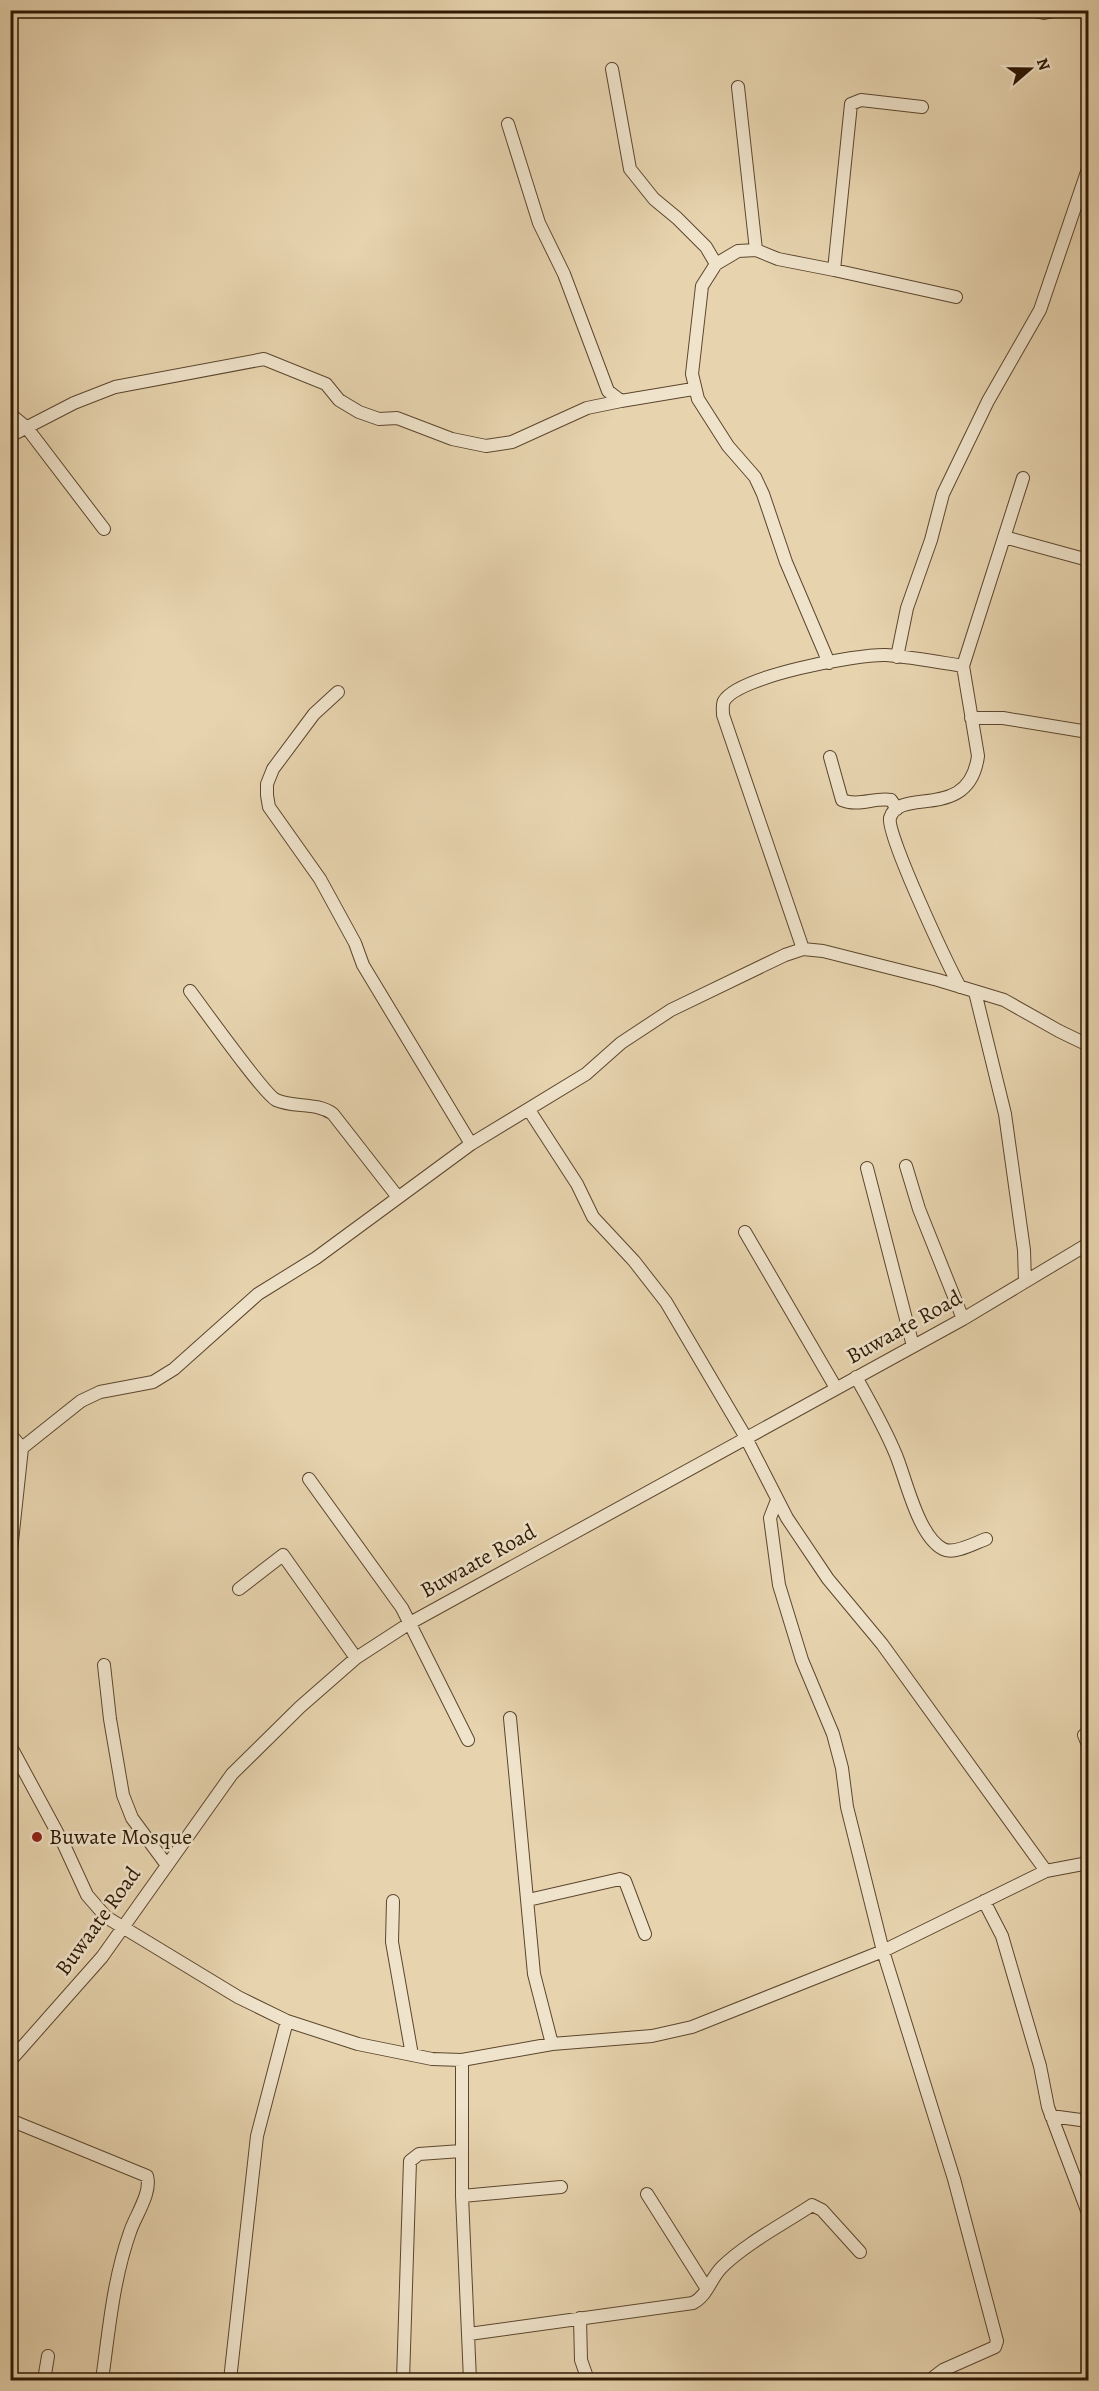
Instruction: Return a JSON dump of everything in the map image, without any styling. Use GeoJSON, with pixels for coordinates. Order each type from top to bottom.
{"type":"FeatureCollection","features":[{"type":"Feature","properties":{"kind":"street"},"geometry":{"type":"LineString","coordinates":[[1029,10],[1044,13],[1058,10]]}},
{"type":"Feature","properties":{"kind":"street"},"geometry":{"type":"LineString","coordinates":[[612,69],[630,169],[654,199],[706,247],[716,264]]}},
{"type":"Feature","properties":{"kind":"street"},"geometry":{"type":"LineString","coordinates":[[738,87],[756,250]]}},
{"type":"Feature","properties":{"kind":"street"},"geometry":{"type":"LineString","coordinates":[[834,270],[851,104],[861,100],[922,107]]}},
{"type":"Feature","properties":{"kind":"street"},"geometry":{"type":"LineString","coordinates":[[508,124],[539,223],[564,274],[608,391],[621,401]]}},
{"type":"Feature","properties":{"kind":"street"},"geometry":{"type":"LineString","coordinates":[[897,657],[907,608],[944,494],[988,401],[1040,310],[1089,169]]}},
{"type":"Feature","properties":{"kind":"street"},"geometry":{"type":"LineString","coordinates":[[829,663],[786,562],[755,477],[728,446],[693,389],[694,343],[702,286],[716,264],[738,251],[756,250],[778,259],[956,297]]}},
{"type":"Feature","properties":{"kind":"street"},"geometry":{"type":"LineString","coordinates":[[10,436],[74,404],[115,387],[264,359],[326,384],[339,400],[359,412],[379,419],[397,418],[452,439],[486,447],[513,442],[587,408],[693,389]]}},
{"type":"Feature","properties":{"kind":"street"},"geometry":{"type":"LineString","coordinates":[[10,414],[27,428],[104,529]]}},
{"type":"Feature","properties":{"kind":"street"},"geometry":{"type":"LineString","coordinates":[[960,987],[939,949],[890,825],[890,818],[897,809],[908,803],[953,796],[965,785],[976,768],[978,756],[963,666],[1023,478]]}},
{"type":"Feature","properties":{"kind":"street"},"geometry":{"type":"LineString","coordinates":[[1005,537],[1089,560]]}},
{"type":"Feature","properties":{"kind":"street"},"geometry":{"type":"LineString","coordinates":[[803,949],[722,707],[731,694],[757,679],[829,663],[884,655],[963,666]]}},
{"type":"Feature","properties":{"kind":"street"},"geometry":{"type":"LineString","coordinates":[[338,692],[314,714],[273,769],[267,784],[269,807],[320,879],[355,943],[363,966],[471,1144]]}},
{"type":"Feature","properties":{"kind":"street"},"geometry":{"type":"LineString","coordinates":[[971,718],[1003,718],[1089,732]]}},
{"type":"Feature","properties":{"kind":"street"},"geometry":{"type":"LineString","coordinates":[[830,757],[842,800],[857,803],[884,799],[891,801],[897,809]]}},
{"type":"Feature","properties":{"kind":"street"},"geometry":{"type":"LineString","coordinates":[[10,1560],[22,1448],[81,1401],[100,1392],[153,1382],[174,1369],[258,1294],[316,1258],[397,1196],[471,1144],[586,1074],[621,1043],[671,1010],[751,969],[803,949],[857,958],[1004,1000],[1089,1045]]}},
{"type":"Feature","properties":{"kind":"street"},"geometry":{"type":"LineString","coordinates":[[190,991],[269,1095],[297,1106],[321,1108],[333,1114],[397,1196]]}},
{"type":"Feature","properties":{"kind":"street"},"geometry":{"type":"LineString","coordinates":[[975,992],[1005,1114],[1024,1250],[1025,1282]]}},
{"type":"Feature","properties":{"kind":"street"},"geometry":{"type":"LineString","coordinates":[[529,1110],[577,1184],[593,1218],[634,1261],[666,1302],[745,1437],[777,1500],[828,1579],[882,1644],[1046,1871]]}},
{"type":"Feature","properties":{"kind":"street"},"geometry":{"type":"LineString","coordinates":[[906,1166],[926,1228],[963,1319]]}},
{"type":"Feature","properties":{"kind":"street"},"geometry":{"type":"LineString","coordinates":[[867,1167],[912,1346]]}},
{"type":"Feature","properties":{"kind":"street"},"geometry":{"type":"LineString","coordinates":[[745,1232],[836,1388]]}},
{"type":"Feature","properties":{"kind":"street","name":"Buwaate Road"},"geometry":{"type":"LineString","coordinates":[[10,2061],[123,1930],[166,1864],[232,1774],[300,1707],[356,1658],[410,1623],[963,1319],[1089,1244]]}},
{"type":"Feature","properties":{"kind":"street"},"geometry":{"type":"LineString","coordinates":[[856,1377],[896,1454],[915,1509],[931,1538],[941,1548],[950,1551],[986,1539]]}},
{"type":"Feature","properties":{"kind":"street"},"geometry":{"type":"LineString","coordinates":[[10,1434],[22,1448]]}},
{"type":"Feature","properties":{"kind":"street"},"geometry":{"type":"LineString","coordinates":[[309,1479],[410,1623],[468,1740]]}},
{"type":"Feature","properties":{"kind":"street"},"geometry":{"type":"LineString","coordinates":[[777,1500],[770,1518],[779,1585],[802,1660],[834,1734],[842,1768],[847,1807],[882,1951],[954,2179],[997,2341],[995,2347],[943,2370],[930,2380]]}},
{"type":"Feature","properties":{"kind":"street"},"geometry":{"type":"LineString","coordinates":[[239,1589],[283,1555],[356,1658]]}},
{"type":"Feature","properties":{"kind":"street"},"geometry":{"type":"LineString","coordinates":[[104,1665],[110,1719],[123,1795],[132,1818],[166,1864]]}},
{"type":"Feature","properties":{"kind":"street"},"geometry":{"type":"LineString","coordinates":[[510,1718],[534,1974],[552,2044]]}},
{"type":"Feature","properties":{"kind":"street"},"geometry":{"type":"LineString","coordinates":[[11,1748],[49,1815],[87,1895],[96,1908],[123,1930],[238,1997],[287,2021],[358,2044],[412,2055],[462,2060],[552,2044],[652,2036],[692,2027],[882,1951],[1046,1871],[1089,1863]]}},
{"type":"Feature","properties":{"kind":"street"},"geometry":{"type":"LineString","coordinates":[[528,1900],[620,1879],[625,1881],[645,1934]]}},
{"type":"Feature","properties":{"kind":"street"},"geometry":{"type":"LineString","coordinates":[[984,1901],[1002,1936],[1052,2116],[1089,2213]]}},
{"type":"Feature","properties":{"kind":"street"},"geometry":{"type":"LineString","coordinates":[[393,1902],[393,1942],[412,2055]]}},
{"type":"Feature","properties":{"kind":"street"},"geometry":{"type":"LineString","coordinates":[[230,2380],[257,2136],[287,2021]]}},
{"type":"Feature","properties":{"kind":"street"},"geometry":{"type":"LineString","coordinates":[[462,2060],[462,2196],[470,2380]]}},
{"type":"Feature","properties":{"kind":"street"},"geometry":{"type":"LineString","coordinates":[[1052,2116],[1089,2121]]}},
{"type":"Feature","properties":{"kind":"street"},"geometry":{"type":"LineString","coordinates":[[10,2120],[147,2176],[148,2185],[120,2263],[102,2380]]}},
{"type":"Feature","properties":{"kind":"street"},"geometry":{"type":"LineString","coordinates":[[403,2380],[410,2161],[419,2154],[461,2151]]}},
{"type":"Feature","properties":{"kind":"street"},"geometry":{"type":"LineString","coordinates":[[462,2196],[561,2187]]}},
{"type":"Feature","properties":{"kind":"street"},"geometry":{"type":"LineString","coordinates":[[646,2194],[707,2289]]}},
{"type":"Feature","properties":{"kind":"street"},"geometry":{"type":"LineString","coordinates":[[469,2334],[693,2303],[704,2296],[722,2267],[812,2205],[822,2210],[860,2252]]}},
{"type":"Feature","properties":{"kind":"street"},"geometry":{"type":"LineString","coordinates":[[580,2318],[581,2360],[588,2380]]}},
{"type":"Feature","properties":{"kind":"street"},"geometry":{"type":"LineString","coordinates":[[44,2380],[48,2356]]}},
{"type":"Feature","properties":{"kind":"place","name":"Buwate Mosque"},"geometry":{"type":"Point","coordinates":[37,1837]}}]}
